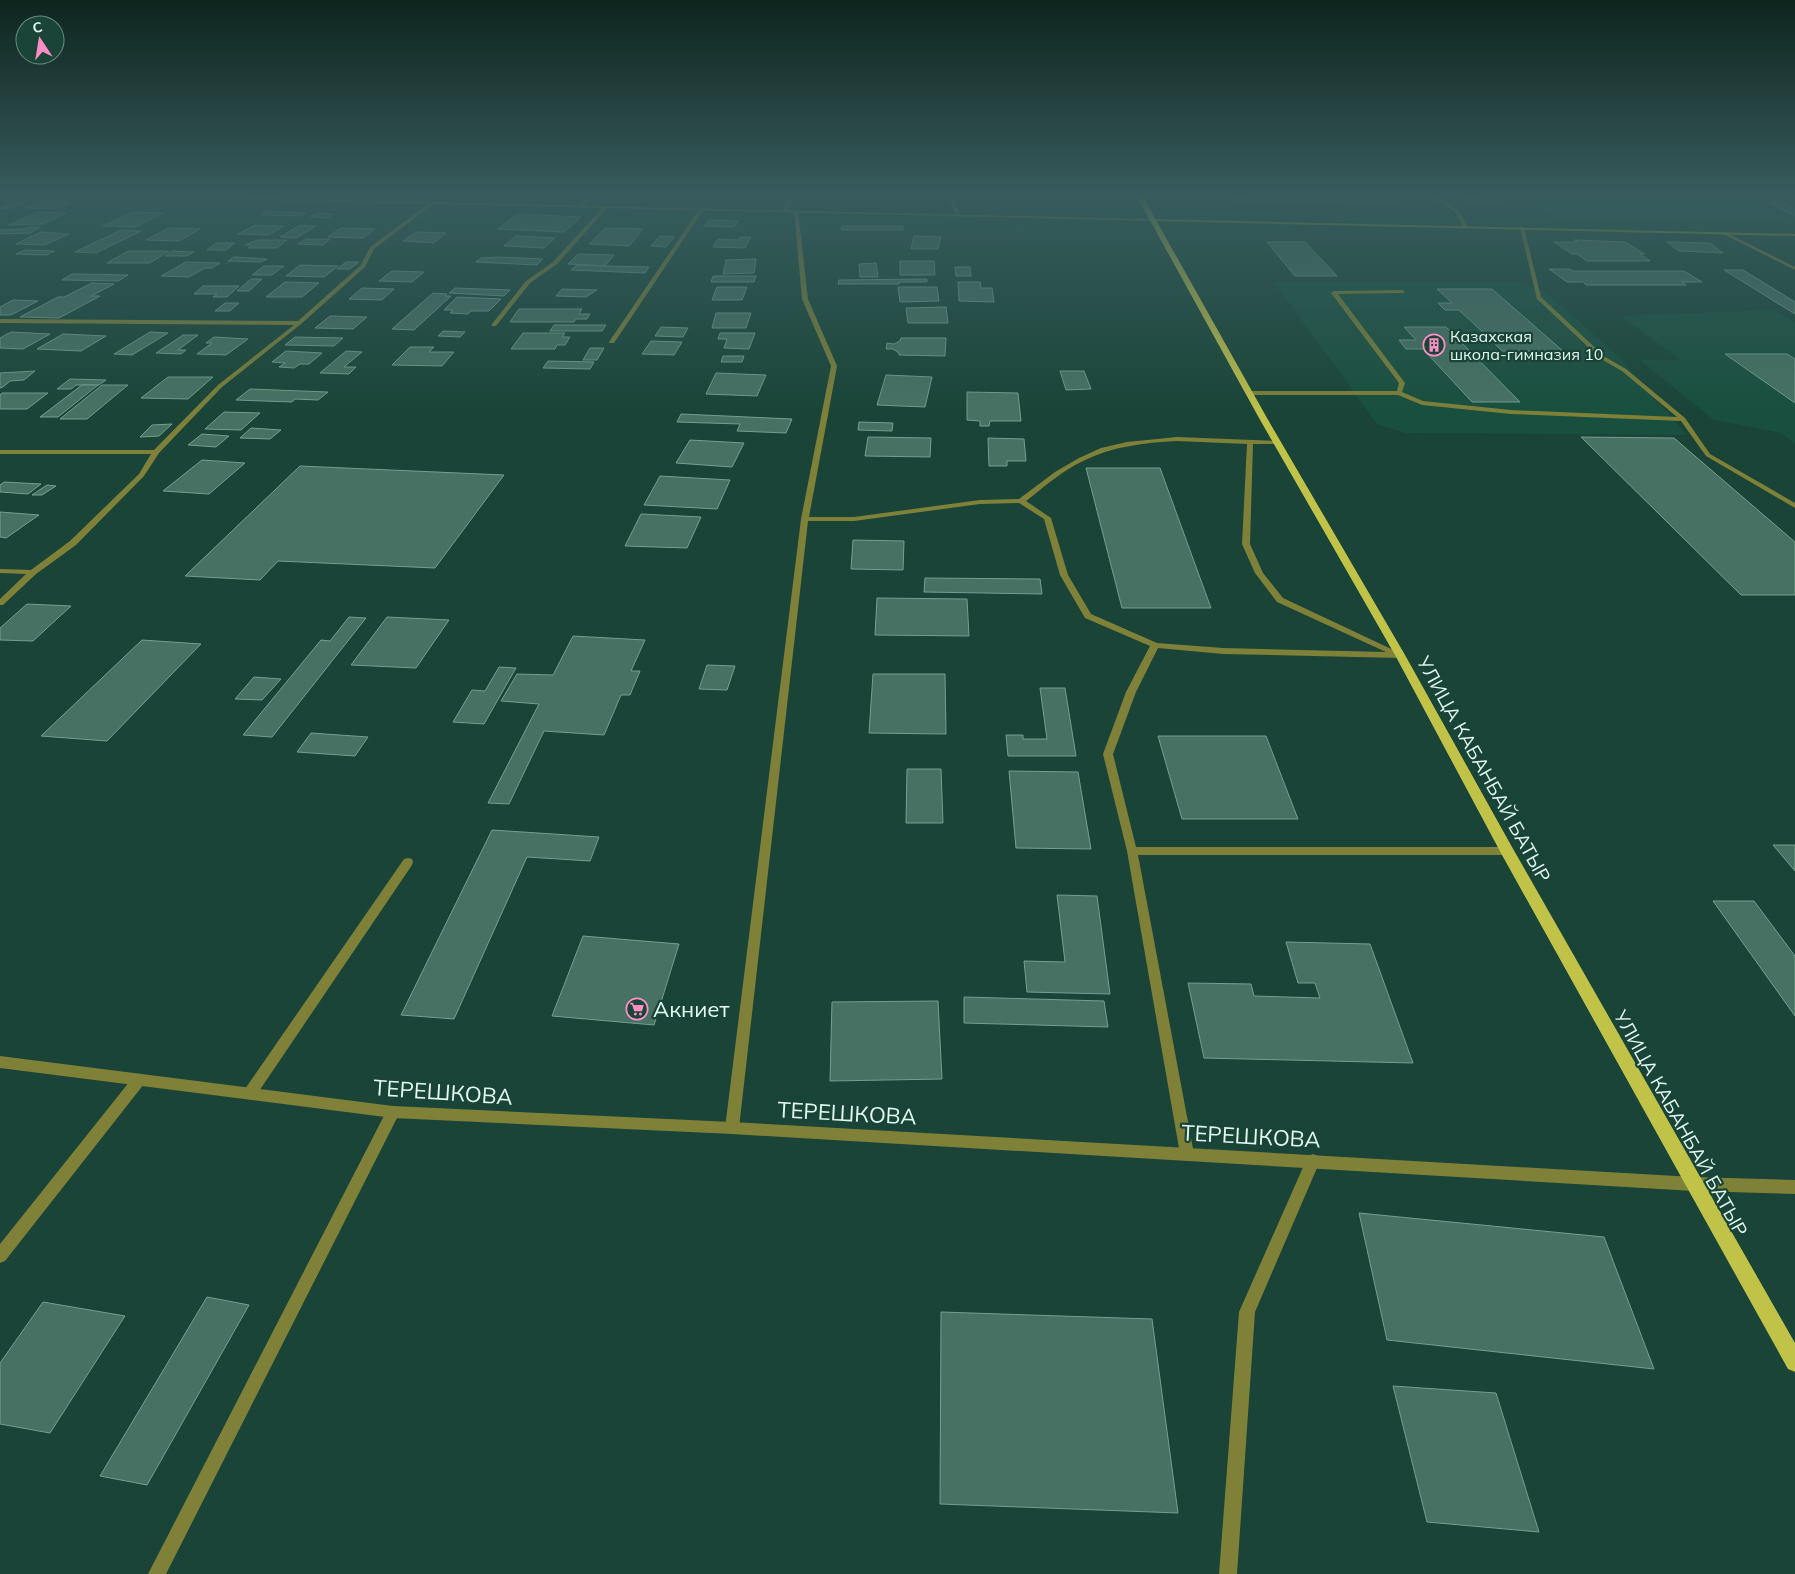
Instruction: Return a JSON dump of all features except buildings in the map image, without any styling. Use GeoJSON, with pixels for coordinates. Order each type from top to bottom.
{"type":"FeatureCollection","features":[{"type":"Feature","properties":{"kind":"main road","name":"УЛИЦА КАБАНБАЙ БАТЫР"},"geometry":{"type":"LineString","coordinates":[[1179,268],[1249,394],[1400,655],[1507,851],[1795,1362]]}},
{"type":"Feature","properties":{"kind":"street"},"geometry":{"type":"LineString","coordinates":[[0,603],[33,572],[72,544],[135,482],[142,475],[156,452],[220,386],[299,322],[360,268]]}},
{"type":"Feature","properties":{"kind":"street"},"geometry":{"type":"LineString","coordinates":[[494,325],[528,282],[547,268]]}},
{"type":"Feature","properties":{"kind":"street"},"geometry":{"type":"LineString","coordinates":[[612,342],[662,268]]}},
{"type":"Feature","properties":{"kind":"street"},"geometry":{"type":"LineString","coordinates":[[732,1128],[805,519],[834,366],[805,299],[802,268]]}},
{"type":"Feature","properties":{"kind":"street"},"geometry":{"type":"LineString","coordinates":[[1532,268],[1539,298],[1603,358],[1624,370],[1683,419],[1708,455],[1795,506]]}},
{"type":"Feature","properties":{"kind":"street"},"geometry":{"type":"LineString","coordinates":[[1399,393],[1402,383],[1334,292],[1403,292]]}},
{"type":"Feature","properties":{"kind":"street"},"geometry":{"type":"LineString","coordinates":[[0,321],[299,322]]}},
{"type":"Feature","properties":{"kind":"street"},"geometry":{"type":"LineString","coordinates":[[1249,394],[1399,393],[1422,403],[1511,412],[1683,419]]}},
{"type":"Feature","properties":{"kind":"street"},"geometry":{"type":"LineString","coordinates":[[805,519],[854,519],[980,502],[1021,501],[1080,459],[1117,445],[1164,439],[1278,443]]}},
{"type":"Feature","properties":{"kind":"street"},"geometry":{"type":"LineString","coordinates":[[1250,443],[1246,544],[1258,573],[1280,600],[1400,655]]}},
{"type":"Feature","properties":{"kind":"street"},"geometry":{"type":"LineString","coordinates":[[0,452],[156,452]]}},
{"type":"Feature","properties":{"kind":"street"},"geometry":{"type":"LineString","coordinates":[[1021,501],[1047,518],[1064,575],[1088,616],[1155,645],[1224,651],[1400,655]]}},
{"type":"Feature","properties":{"kind":"street"},"geometry":{"type":"LineString","coordinates":[[0,571],[33,572]]}},
{"type":"Feature","properties":{"kind":"street"},"geometry":{"type":"LineString","coordinates":[[1155,645],[1131,692],[1108,754],[1132,851],[1187,1154]]}},
{"type":"Feature","properties":{"kind":"street"},"geometry":{"type":"LineString","coordinates":[[1132,851],[1507,851]]}},
{"type":"Feature","properties":{"kind":"street"},"geometry":{"type":"LineString","coordinates":[[250,1093],[408,862]]}},
{"type":"Feature","properties":{"kind":"street","name":"ТЕРЕШКОВА"},"geometry":{"type":"LineString","coordinates":[[0,1062],[393,1112],[732,1128],[1694,1184],[1795,1187]]}},
{"type":"Feature","properties":{"kind":"street"},"geometry":{"type":"LineString","coordinates":[[0,1256],[140,1080]]}},
{"type":"Feature","properties":{"kind":"street"},"geometry":{"type":"LineString","coordinates":[[157,1574],[393,1112]]}},
{"type":"Feature","properties":{"kind":"street"},"geometry":{"type":"LineString","coordinates":[[1228,1574],[1247,1312],[1313,1161]]}},
{"type":"Feature","properties":{"kind":"shaded area"},"geometry":{"type":"Polygon","coordinates":[[[1274,282],[1520,283],[1545,291],[1621,359],[1687,435],[1405,433],[1377,424],[1274,282]]]}},
{"type":"Feature","properties":{"kind":"shaded area"},"geometry":{"type":"Polygon","coordinates":[[[1774,310],[1795,323],[1795,444],[1781,433],[1714,420],[1640,360],[1680,360],[1621,316],[1774,310]]]}},
{"type":"Feature","properties":{"kind":"place","name":"Казахская школа-гимназия 10"},"geometry":{"type":"Point","coordinates":[1434,345]}},
{"type":"Feature","properties":{"kind":"place","name":"Акниет"},"geometry":{"type":"Point","coordinates":[637,1009]}}]}
